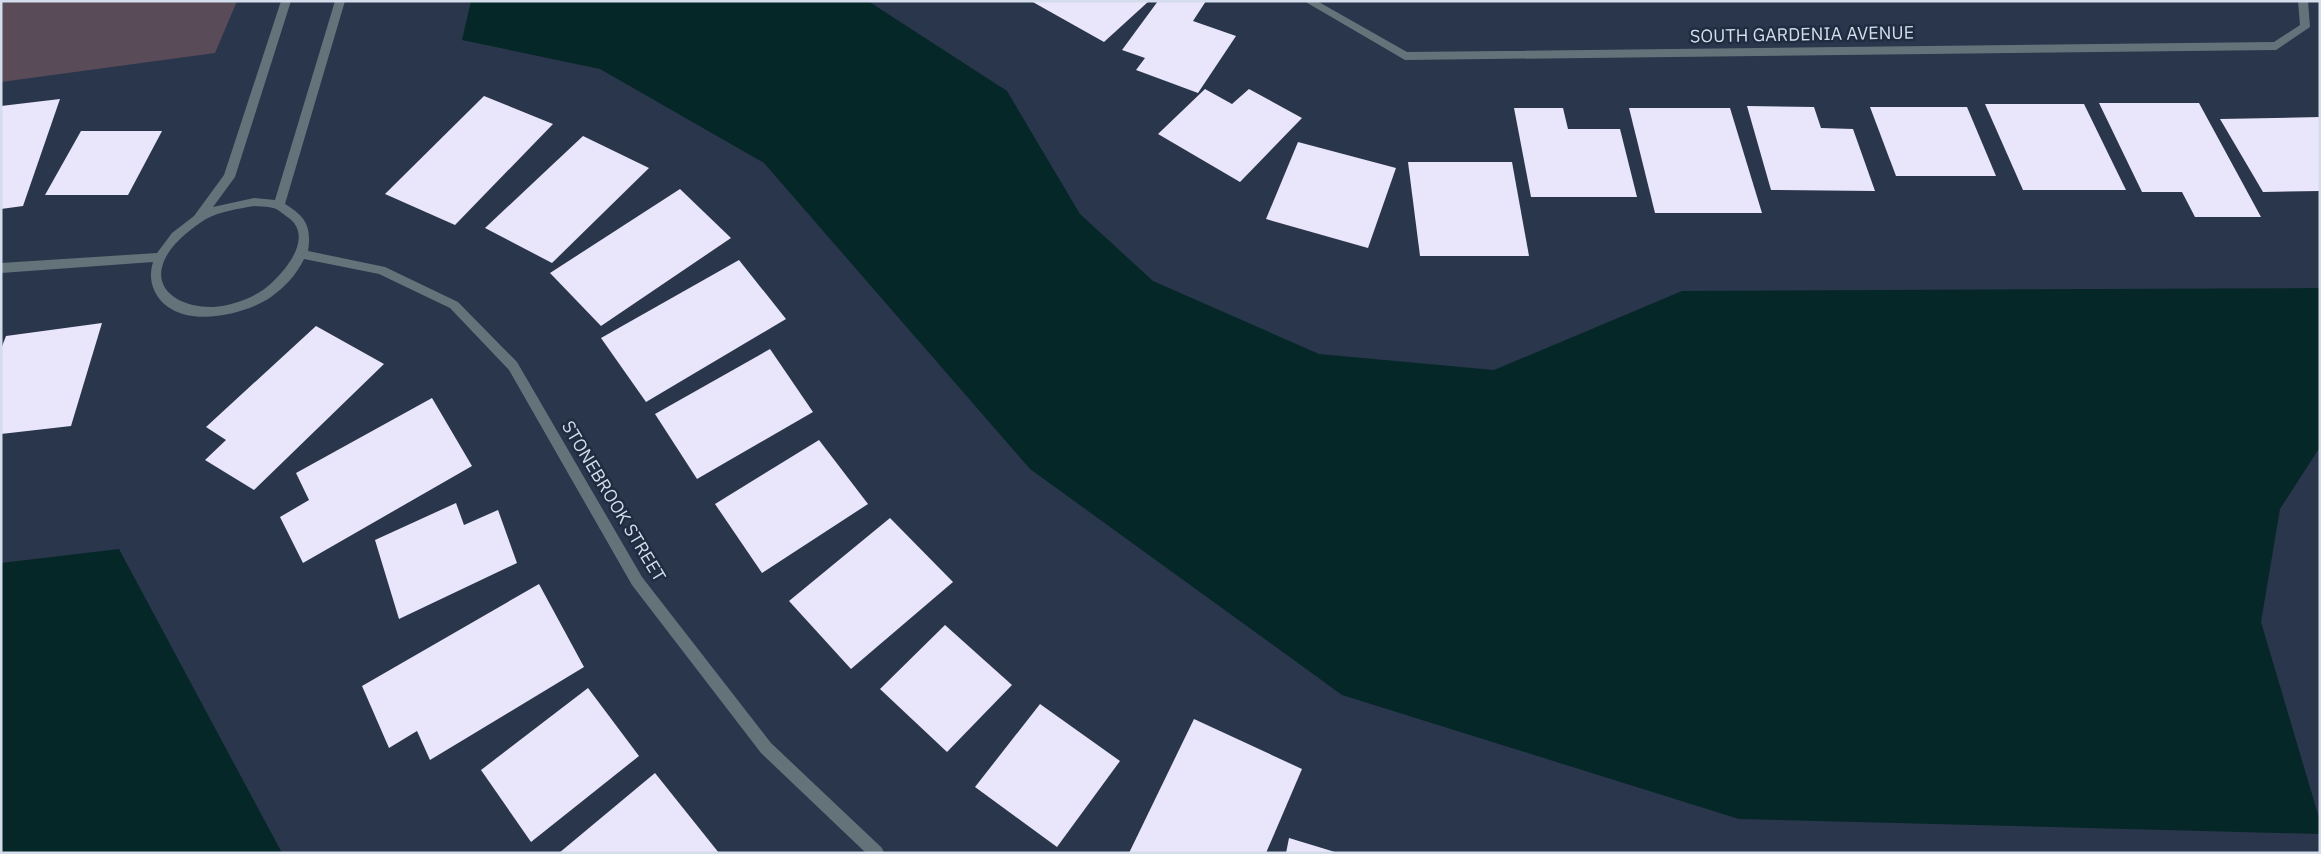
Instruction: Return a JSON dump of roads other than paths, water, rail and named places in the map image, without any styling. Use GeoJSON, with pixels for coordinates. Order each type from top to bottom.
{"type":"FeatureCollection","features":[{"type":"Feature","properties":{"kind":"street"},"geometry":{"type":"LineString","coordinates":[[198,218],[229,177],[286,1]]}},
{"type":"Feature","properties":{"kind":"street"},"geometry":{"type":"LineString","coordinates":[[279,205],[340,1]]}},
{"type":"Feature","properties":{"kind":"street","name":"SOUTH GARDENIA AVENUE"},"geometry":{"type":"LineString","coordinates":[[1309,1],[1405,56],[2276,46],[2305,27],[2304,1]]}},
{"type":"Feature","properties":{"kind":"street"},"geometry":{"type":"LineString","coordinates":[[254,202],[279,205],[296,216],[305,233],[302,254],[288,276],[265,295],[237,308],[208,313],[181,309],[163,298],[156,279],[160,258],[175,236],[198,218],[225,206],[254,202]]}},
{"type":"Feature","properties":{"kind":"street","name":"STONEBROOK STREET"},"geometry":{"type":"LineString","coordinates":[[302,254],[382,270],[454,305],[513,366],[637,581],[766,748],[877,853]]}},
{"type":"Feature","properties":{"kind":"street"},"geometry":{"type":"LineString","coordinates":[[1,268],[160,258]]}}]}
